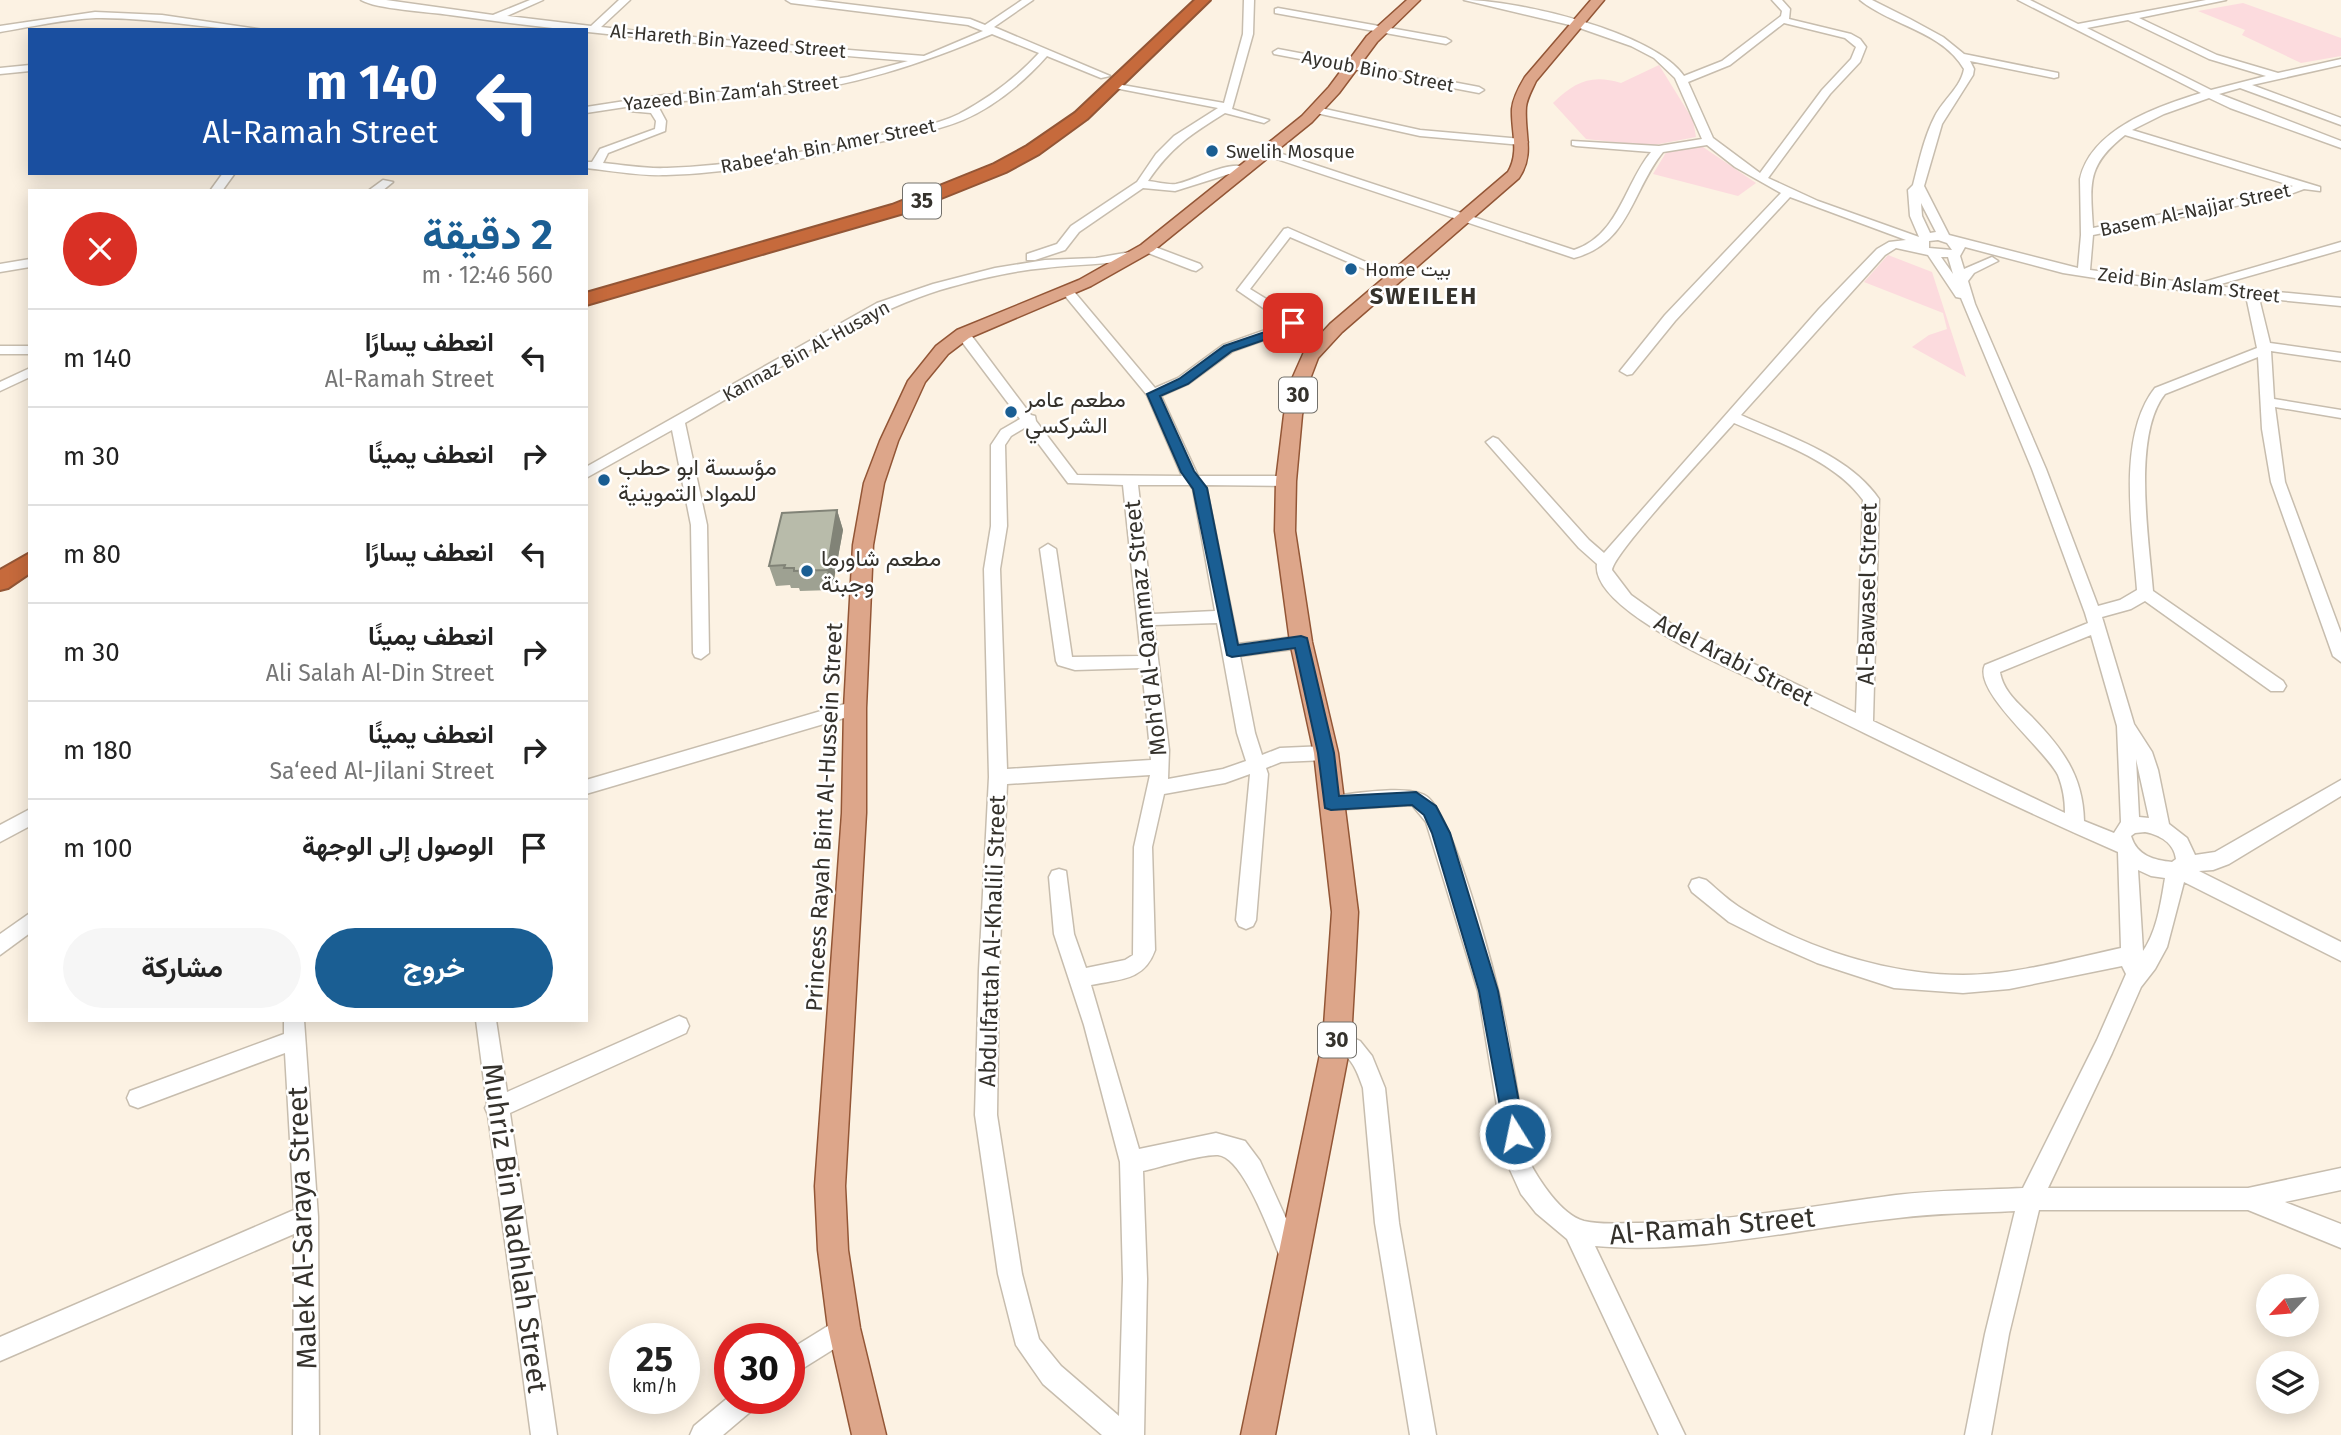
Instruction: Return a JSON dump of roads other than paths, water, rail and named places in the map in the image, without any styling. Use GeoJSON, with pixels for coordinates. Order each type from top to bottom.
{"type":"FeatureCollection","features":[{"type":"Feature","properties":{"kind":"highway","name":"35"},"geometry":{"type":"LineString","coordinates":[[588,298],[870,218],[943,192],[1024,155],[1069,125],[1186,0]]}},
{"type":"Feature","properties":{"kind":"highway","name":"35"},"geometry":{"type":"LineString","coordinates":[[588,285],[869,207],[955,177],[1032,139],[1110,81],[1203,0]]}},
{"type":"Feature","properties":{"kind":"highway"},"geometry":{"type":"LineString","coordinates":[[0,565],[28,546]]}},
{"type":"Feature","properties":{"kind":"highway"},"geometry":{"type":"LineString","coordinates":[[0,582],[28,562]]}},
{"type":"Feature","properties":{"kind":"main road","name":"Princess Rayah Bint Al-Hussein Street"},"geometry":{"type":"LineString","coordinates":[[869,1435],[844,1328],[833,1250],[830,1186],[854,813],[855,708],[863,545],[874,482],[900,415],[924,370],[942,350],[963,334],[1001,316],[1068,291],[1102,275],[1141,251],[1246,170],[1316,110],[1382,28],[1414,0]]}},
{"type":"Feature","properties":{"kind":"main road","name":"30"},"geometry":{"type":"LineString","coordinates":[[1258,1435],[1337,1040],[1345,912],[1326,753],[1301,642],[1287,554],[1286,481],[1293,415],[1301,379],[1310,356],[1336,328],[1514,175],[1521,163],[1519,111],[1525,91],[1598,0]]}},
{"type":"Feature","properties":{"kind":"street","name":"Al-Hareth Bin Yazeed Street"},"geometry":{"type":"LineString","coordinates":[[366,0],[400,2],[493,18],[584,28]]}},
{"type":"Feature","properties":{"kind":"street"},"geometry":{"type":"LineString","coordinates":[[493,18],[538,0]]}},
{"type":"Feature","properties":{"kind":"street"},"geometry":{"type":"LineString","coordinates":[[593,29],[625,0]]}},
{"type":"Feature","properties":{"kind":"street"},"geometry":{"type":"LineString","coordinates":[[791,0],[955,19],[990,29],[1046,51],[1110,81],[1264,120]]}},
{"type":"Feature","properties":{"kind":"street","name":"Yazeed Bin Zam‘ah Street"},"geometry":{"type":"LineString","coordinates":[[588,110],[664,98],[802,88],[857,78],[925,59],[990,29],[1028,0]]}},
{"type":"Feature","properties":{"kind":"street"},"geometry":{"type":"LineString","coordinates":[[995,272],[1061,247],[1075,229],[1141,184],[1171,144],[1226,109],[1248,34],[1249,0]]}},
{"type":"Feature","properties":{"kind":"street"},"geometry":{"type":"LineString","coordinates":[[1469,0],[1577,24],[1656,55],[1671,66],[1682,81],[1709,141],[1761,179],[1788,193],[1925,243],[1952,246]]}},
{"type":"Feature","properties":{"kind":"street"},"geometry":{"type":"LineString","coordinates":[[1682,81],[1726,63],[1782,20],[1787,11],[1777,0]]}},
{"type":"Feature","properties":{"kind":"street"},"geometry":{"type":"LineString","coordinates":[[1865,0],[1963,57],[2054,75]]}},
{"type":"Feature","properties":{"kind":"street"},"geometry":{"type":"LineString","coordinates":[[2022,0],[2208,93],[2253,113],[2341,145]]}},
{"type":"Feature","properties":{"kind":"street"},"geometry":{"type":"LineString","coordinates":[[2077,27],[2221,0]]}},
{"type":"Feature","properties":{"kind":"street"},"geometry":{"type":"LineString","coordinates":[[1278,11],[1447,41]]}},
{"type":"Feature","properties":{"kind":"street"},"geometry":{"type":"LineString","coordinates":[[0,29],[94,15],[125,15],[241,28]]}},
{"type":"Feature","properties":{"kind":"street"},"geometry":{"type":"LineString","coordinates":[[2129,17],[2213,57],[2279,76]]}},
{"type":"Feature","properties":{"kind":"street"},"geometry":{"type":"LineString","coordinates":[[1761,179],[1826,92],[1856,60],[1861,47],[1857,41],[1847,36],[1782,20]]}},
{"type":"Feature","properties":{"kind":"street","name":"Al-Hareth Bin Yazeed Street"},"geometry":{"type":"LineString","coordinates":[[588,28],[712,42],[925,59]]}},
{"type":"Feature","properties":{"kind":"street","name":"Rabee‘ah Bin Amer Street"},"geometry":{"type":"LineString","coordinates":[[591,165],[663,172],[701,170],[836,149],[935,126],[961,117],[1013,85],[1046,51]]}},
{"type":"Feature","properties":{"kind":"street","name":"Ayoub Bino Street"},"geometry":{"type":"LineString","coordinates":[[1278,52],[1479,90]]}},
{"type":"Feature","properties":{"kind":"street"},"geometry":{"type":"LineString","coordinates":[[1963,57],[1969,69],[1968,77],[1939,120],[1919,186],[1914,190],[1914,204],[1925,243],[1969,304]]}},
{"type":"Feature","properties":{"kind":"street"},"geometry":{"type":"LineString","coordinates":[[2084,272],[2087,233],[2084,210],[2088,170],[2101,148],[2124,131],[2152,116],[2208,93],[2341,62]]}},
{"type":"Feature","properties":{"kind":"street"},"geometry":{"type":"LineString","coordinates":[[0,71],[28,68]]}},
{"type":"Feature","properties":{"kind":"street"},"geometry":{"type":"LineString","coordinates":[[2241,85],[2341,122]]}},
{"type":"Feature","properties":{"kind":"street"},"geometry":{"type":"LineString","coordinates":[[591,165],[604,151],[656,134],[662,127],[659,115],[649,108],[600,109]]}},
{"type":"Feature","properties":{"kind":"street"},"geometry":{"type":"LineString","coordinates":[[1316,110],[1420,133],[1522,142]]}},
{"type":"Feature","properties":{"kind":"street","name":"Basem Al-Najjar Street"},"geometry":{"type":"LineString","coordinates":[[2124,131],[2316,189]]}},
{"type":"Feature","properties":{"kind":"street"},"geometry":{"type":"LineString","coordinates":[[1409,146],[1420,133]]}},
{"type":"Feature","properties":{"kind":"street"},"geometry":{"type":"LineString","coordinates":[[1576,143],[1659,149],[1709,141]]}},
{"type":"Feature","properties":{"kind":"street"},"geometry":{"type":"LineString","coordinates":[[1266,152],[1558,251],[1581,253],[1598,243],[1620,219],[1659,149]]}},
{"type":"Feature","properties":{"kind":"street"},"geometry":{"type":"LineString","coordinates":[[1141,184],[1175,188],[1228,171],[1246,170]]}},
{"type":"Feature","properties":{"kind":"street"},"geometry":{"type":"LineString","coordinates":[[377,189],[387,182]]}},
{"type":"Feature","properties":{"kind":"street"},"geometry":{"type":"LineString","coordinates":[[1919,186],[1952,246],[1969,304],[2039,469],[2094,619],[2126,726],[2127,838],[2139,959],[2133,981],[2105,1046],[2030,1199],[1997,1334],[1978,1435]]}},
{"type":"Feature","properties":{"kind":"street","name":"Basem Al-Najjar Street"},"geometry":{"type":"LineString","coordinates":[[2087,233],[2285,193],[2302,186]]}},
{"type":"Feature","properties":{"kind":"street"},"geometry":{"type":"LineString","coordinates":[[1628,371],[1671,318],[1788,193]]}},
{"type":"Feature","properties":{"kind":"street"},"geometry":{"type":"LineString","coordinates":[[1149,388],[1183,382],[1228,348],[1293,325],[1289,319],[1243,290],[1288,232],[1394,277]]}},
{"type":"Feature","properties":{"kind":"street"},"geometry":{"type":"LineString","coordinates":[[1493,442],[1584,544],[1605,562],[1824,312],[1881,252],[1891,247],[1925,243],[1952,246]]}},
{"type":"Feature","properties":{"kind":"street","name":"Zeid Bin Aslam Street"},"geometry":{"type":"LineString","coordinates":[[1952,246],[1992,261],[2037,264]]}},
{"type":"Feature","properties":{"kind":"street","name":"Zeid Bin Aslam Street"},"geometry":{"type":"LineString","coordinates":[[1952,246],[2084,272],[2252,294],[2341,302]]}},
{"type":"Feature","properties":{"kind":"street"},"geometry":{"type":"LineString","coordinates":[[2195,287],[2341,246]]}},
{"type":"Feature","properties":{"kind":"street"},"geometry":{"type":"LineString","coordinates":[[1141,251],[1196,267]]}},
{"type":"Feature","properties":{"kind":"street","name":"Kannaz Bin Al-Husayn"},"geometry":{"type":"LineString","coordinates":[[588,472],[872,311],[937,287],[995,272],[1045,264],[1082,262],[1141,251]]}},
{"type":"Feature","properties":{"kind":"street"},"geometry":{"type":"LineString","coordinates":[[1962,281],[1970,270],[1992,261]]}},
{"type":"Feature","properties":{"kind":"street"},"geometry":{"type":"LineString","coordinates":[[1082,262],[1102,275]]}},
{"type":"Feature","properties":{"kind":"street"},"geometry":{"type":"LineString","coordinates":[[0,268],[28,263]]}},
{"type":"Feature","properties":{"kind":"street"},"geometry":{"type":"LineString","coordinates":[[1068,291],[1149,388],[1193,479],[1200,488],[1246,733],[1258,765],[1258,803],[1246,920]]}},
{"type":"Feature","properties":{"kind":"street"},"geometry":{"type":"LineString","coordinates":[[2252,294],[2265,348],[2269,429],[2278,482],[2341,656]]}},
{"type":"Feature","properties":{"kind":"street"},"geometry":{"type":"LineString","coordinates":[[963,334],[1030,419],[1073,480],[1286,481]]}},
{"type":"Feature","properties":{"kind":"street"},"geometry":{"type":"LineString","coordinates":[[2145,593],[2137,480],[2141,442],[2154,397],[2160,391],[2265,348],[2341,357]]}},
{"type":"Feature","properties":{"kind":"street"},"geometry":{"type":"LineString","coordinates":[[0,350],[28,350]]}},
{"type":"Feature","properties":{"kind":"street"},"geometry":{"type":"LineString","coordinates":[[0,387],[28,373]]}},
{"type":"Feature","properties":{"kind":"street"},"geometry":{"type":"LineString","coordinates":[[2268,402],[2341,414]]}},
{"type":"Feature","properties":{"kind":"street","name":"Al-Bawasel Street"},"geometry":{"type":"LineString","coordinates":[[1733,416],[1846,473],[1867,491],[1871,499],[1864,726]]}},
{"type":"Feature","properties":{"kind":"street","name":"Abdulfattah Al-Khalili Street"},"geometry":{"type":"LineString","coordinates":[[1030,419],[1006,433],[999,444],[999,526],[992,569],[998,777],[989,970],[986,1115],[1010,1274],[1024,1332],[1036,1356],[1071,1393],[1122,1435]]}},
{"type":"Feature","properties":{"kind":"street"},"geometry":{"type":"LineString","coordinates":[[678,423],[699,525],[701,653]]}},
{"type":"Feature","properties":{"kind":"street","name":"Moh'd Al-Qammaz Street"},"geometry":{"type":"LineString","coordinates":[[1079,979],[1129,968],[1141,961],[1145,950],[1143,847],[1160,767],[1159,731],[1144,620],[1130,481]]}},
{"type":"Feature","properties":{"kind":"street"},"geometry":{"type":"LineString","coordinates":[[1048,549],[1065,661],[1074,664],[1149,662]]}},
{"type":"Feature","properties":{"kind":"street","name":"Adel Arabi Street"},"geometry":{"type":"LineString","coordinates":[[1605,562],[1604,570],[1614,586],[1660,625],[1864,726],[2078,825],[2127,838],[2151,868],[2180,868]]}},
{"type":"Feature","properties":{"kind":"street"},"geometry":{"type":"LineString","coordinates":[[2078,825],[2076,801],[2061,762],[1997,692],[1990,674],[1991,669],[2145,593]]}},
{"type":"Feature","properties":{"kind":"street"},"geometry":{"type":"LineString","coordinates":[[2145,593],[2277,686]]}},
{"type":"Feature","properties":{"kind":"street"},"geometry":{"type":"LineString","coordinates":[[1144,620],[1223,617]]}},
{"type":"Feature","properties":{"kind":"street"},"geometry":{"type":"LineString","coordinates":[[1232,651],[1301,642]]}},
{"type":"Feature","properties":{"kind":"street"},"geometry":{"type":"LineString","coordinates":[[588,786],[855,708]]}},
{"type":"Feature","properties":{"kind":"street"},"geometry":{"type":"LineString","coordinates":[[2126,726],[2143,752],[2160,828]]}},
{"type":"Feature","properties":{"kind":"street"},"geometry":{"type":"LineString","coordinates":[[1157,788],[1212,780],[1280,755],[1326,753]]}},
{"type":"Feature","properties":{"kind":"street"},"geometry":{"type":"LineString","coordinates":[[998,777],[1160,767]]}},
{"type":"Feature","properties":{"kind":"street"},"geometry":{"type":"LineString","coordinates":[[2180,868],[2222,858],[2341,788]]}},
{"type":"Feature","properties":{"kind":"street"},"geometry":{"type":"LineString","coordinates":[[1331,803],[1412,798],[1419,800],[1430,811],[1441,833],[1488,991],[1517,1161],[1529,1186],[1544,1205],[1574,1231],[1672,1435]]}},
{"type":"Feature","properties":{"kind":"street"},"geometry":{"type":"LineString","coordinates":[[0,834],[28,818]]}},
{"type":"Feature","properties":{"kind":"street"},"geometry":{"type":"LineString","coordinates":[[1699,886],[1736,916],[1774,935],[1824,957],[1894,979],[1963,984],[2010,980],[2139,959],[2157,947],[2186,855],[2182,846],[2160,828],[2145,824],[2127,838]]}},
{"type":"Feature","properties":{"kind":"street"},"geometry":{"type":"LineString","coordinates":[[2180,868],[2341,952]]}},
{"type":"Feature","properties":{"kind":"street"},"geometry":{"type":"LineString","coordinates":[[1059,877],[1062,925],[1131,1162],[1135,1266],[1131,1435]]}},
{"type":"Feature","properties":{"kind":"street"},"geometry":{"type":"LineString","coordinates":[[0,946],[28,923]]}},
{"type":"Feature","properties":{"kind":"street","name":"Muhriz Bin Nadhlah Street"},"geometry":{"type":"LineString","coordinates":[[486,1022],[496,1108],[544,1435]]}},
{"type":"Feature","properties":{"kind":"street"},"geometry":{"type":"LineString","coordinates":[[496,1108],[679,1026]]}},
{"type":"Feature","properties":{"kind":"street"},"geometry":{"type":"LineString","coordinates":[[138,1098],[295,1030]]}},
{"type":"Feature","properties":{"kind":"street","name":"Malek Al-Saraya Street"},"geometry":{"type":"LineString","coordinates":[[295,1030],[306,1217],[306,1435]]}},
{"type":"Feature","properties":{"kind":"street"},"geometry":{"type":"LineString","coordinates":[[1337,1040],[1352,1048],[1364,1063],[1374,1087],[1387,1223],[1423,1435]]}},
{"type":"Feature","properties":{"kind":"street"},"geometry":{"type":"LineString","coordinates":[[1131,1162],[1216,1144],[1237,1149],[1252,1169],[1293,1259]]}},
{"type":"Feature","properties":{"kind":"street"},"geometry":{"type":"LineString","coordinates":[[2248,1199],[2341,1179]]}},
{"type":"Feature","properties":{"kind":"street","name":"Al-Ramah Street"},"geometry":{"type":"LineString","coordinates":[[1574,1231],[1623,1237],[1663,1235],[1808,1220],[1898,1206],[2030,1199],[2248,1199]]}},
{"type":"Feature","properties":{"kind":"street"},"geometry":{"type":"LineString","coordinates":[[2248,1199],[2341,1236]]}},
{"type":"Feature","properties":{"kind":"street"},"geometry":{"type":"LineString","coordinates":[[0,1349],[306,1217]]}},
{"type":"Feature","properties":{"kind":"street"},"geometry":{"type":"LineString","coordinates":[[805,1354],[844,1328]]}},
{"type":"Feature","properties":{"kind":"street"},"geometry":{"type":"LineString","coordinates":[[703,1435],[728,1414]]}},
{"type":"Feature","properties":{"kind":"place","name":"Swelih Mosque"},"geometry":{"type":"Point","coordinates":[1212,151]}},
{"type":"Feature","properties":{"kind":"place","name":"Home بيت"},"geometry":{"type":"Point","coordinates":[1351,269]}},
{"type":"Feature","properties":{"kind":"place","name":"مطعم عامر الشركسي"},"geometry":{"type":"Point","coordinates":[1011,412]}},
{"type":"Feature","properties":{"kind":"place","name":"مؤسسة ابو حطب للمواد التموينية"},"geometry":{"type":"Point","coordinates":[604,480]}},
{"type":"Feature","properties":{"kind":"place","name":"مطعم شاورما وجبنة"},"geometry":{"type":"Point","coordinates":[807,571]}},
{"type":"Feature","properties":{"kind":"district","name":"SWEILEH"},"geometry":{"type":"Point","coordinates":[1424,296]}}]}
